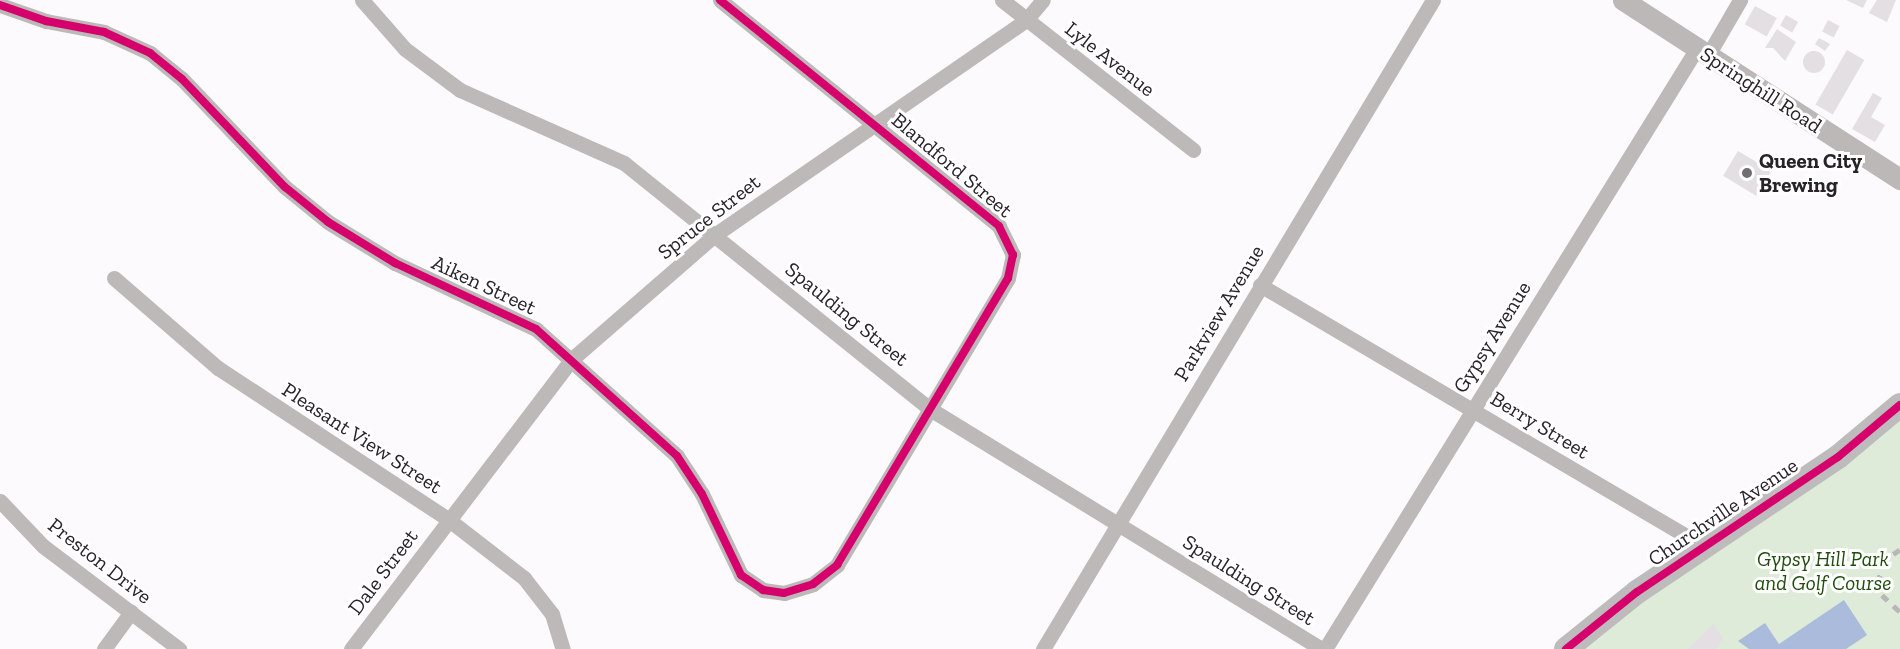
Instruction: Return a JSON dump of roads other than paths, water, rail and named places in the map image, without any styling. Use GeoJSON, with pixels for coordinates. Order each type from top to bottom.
{"type":"FeatureCollection","features":[{"type":"Feature","properties":{"kind":"main road","name":"Churchville Avenue"},"geometry":{"type":"LineString","coordinates":[[1566,649],[1705,547],[1838,457],[1900,405]]}},
{"type":"Feature","properties":{"kind":"street","name":"Spaulding Street"},"geometry":{"type":"LineString","coordinates":[[362,0],[396,40],[444,80],[494,107],[610,154],[716,234],[930,410],[1323,649]]}},
{"type":"Feature","properties":{"kind":"street","name":"Blandford Street"},"geometry":{"type":"LineString","coordinates":[[720,0],[999,226],[1012,247],[1008,278],[930,410]]}},
{"type":"Feature","properties":{"kind":"street","name":"Lyle Avenue"},"geometry":{"type":"LineString","coordinates":[[1002,0],[1193,150]]}},
{"type":"Feature","properties":{"kind":"street","name":"Spruce Street"},"geometry":{"type":"LineString","coordinates":[[449,520],[572,359],[716,234],[1026,20],[1043,0]]}},
{"type":"Feature","properties":{"kind":"street","name":"Parkview Avenue"},"geometry":{"type":"LineString","coordinates":[[1043,649],[1432,0]]}},
{"type":"Feature","properties":{"kind":"street","name":"Springhill Road"},"geometry":{"type":"LineString","coordinates":[[1623,0],[1900,179]]}},
{"type":"Feature","properties":{"kind":"street","name":"Gypsy Avenue"},"geometry":{"type":"LineString","coordinates":[[1323,649],[1472,408],[1702,51],[1740,0]]}},
{"type":"Feature","properties":{"kind":"street","name":"Aiken Street"},"geometry":{"type":"LineString","coordinates":[[0,5],[46,21],[104,32],[150,53],[328,222],[395,263],[512,314],[572,359],[673,451],[702,494],[736,569],[753,585],[773,592],[807,587],[837,565],[930,410]]}},
{"type":"Feature","properties":{"kind":"street","name":"Pleasant View Street"},"geometry":{"type":"LineString","coordinates":[[114,279],[219,368],[449,520],[537,592],[556,622],[562,649]]}},
{"type":"Feature","properties":{"kind":"street","name":"Berry Street"},"geometry":{"type":"LineString","coordinates":[[1260,285],[1705,547]]}},
{"type":"Feature","properties":{"kind":"street","name":"Preston Drive"},"geometry":{"type":"LineString","coordinates":[[0,501],[43,546],[179,649]]}},
{"type":"Feature","properties":{"kind":"street","name":"Dale Street"},"geometry":{"type":"LineString","coordinates":[[351,649],[449,520]]}},
{"type":"Feature","properties":{"kind":"street"},"geometry":{"type":"LineString","coordinates":[[104,649],[131,612]]}},
{"type":"Feature","properties":{"kind":"water"},"geometry":{"type":"Polygon","coordinates":[[[1844,600],[1867,635],[1846,649],[1749,649],[1738,641],[1765,623],[1779,644],[1844,600]]]}},
{"type":"Feature","properties":{"kind":"railway"},"geometry":{"type":"LineString","coordinates":[[1900,550],[1885,560],[1878,581],[1882,595],[1900,612]]}},
{"type":"Feature","properties":{"kind":"place","name":"Queen City Brewing"},"geometry":{"type":"Point","coordinates":[1747,173]}},
{"type":"Feature","properties":{"kind":"park label","name":"Gypsy Hill Park and Golf Course"},"geometry":{"type":"Point","coordinates":[1823,571]}}]}
